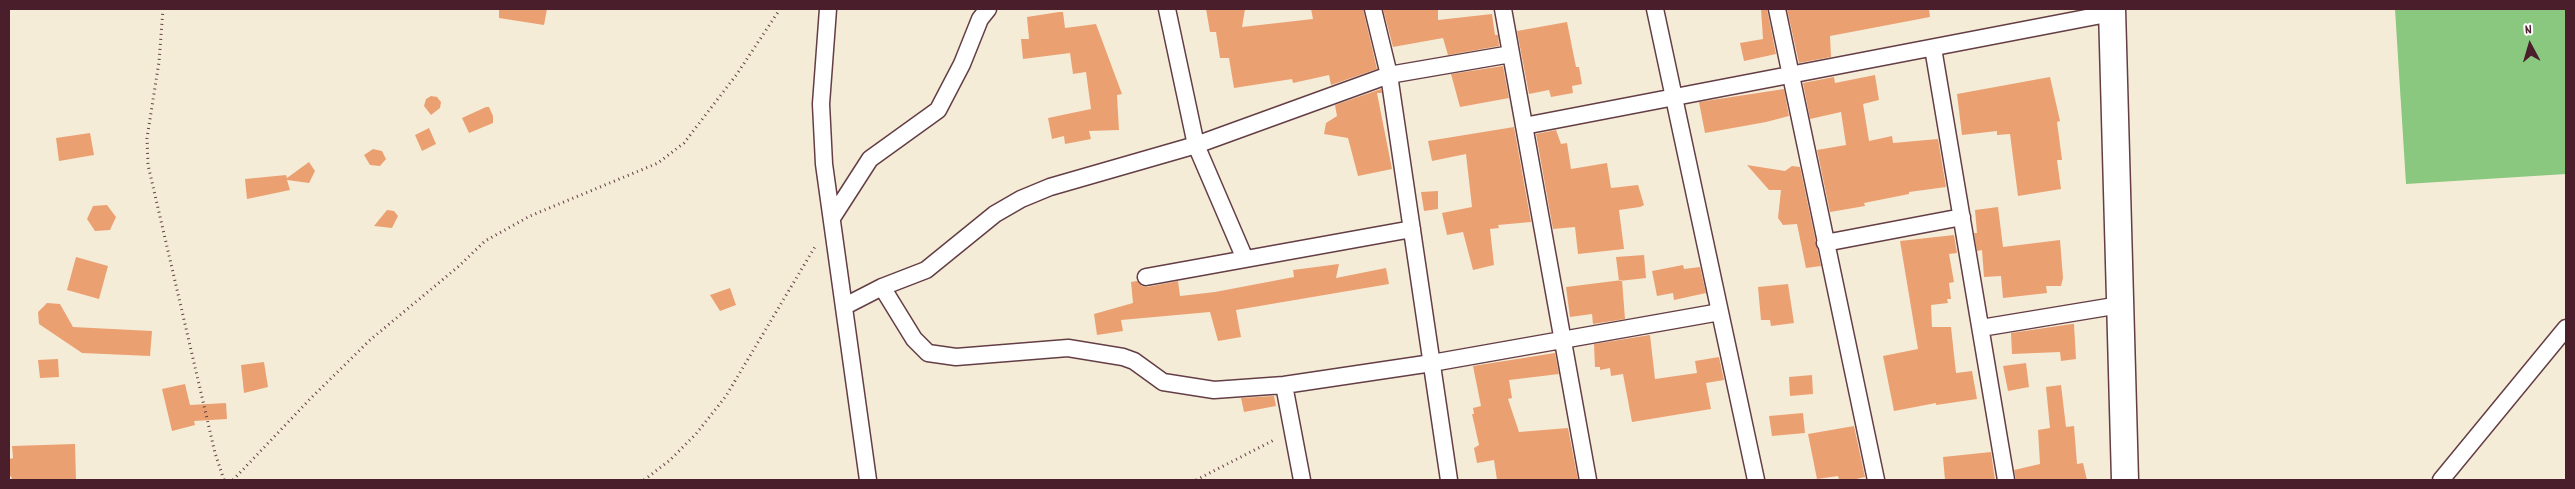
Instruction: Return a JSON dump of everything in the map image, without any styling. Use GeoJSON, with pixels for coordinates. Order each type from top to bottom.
{"type":"FeatureCollection","features":[{"type":"Feature","properties":{"kind":"highway"},"geometry":{"type":"LineString","coordinates":[[2112,11],[2124,480]]}},
{"type":"Feature","properties":{"kind":"street"},"geometry":{"type":"LineString","coordinates":[[828,9],[821,104],[824,164],[868,480]]}},
{"type":"Feature","properties":{"kind":"street"},"geometry":{"type":"LineString","coordinates":[[832,218],[870,159],[938,110],[962,64],[980,19],[988,9]]}},
{"type":"Feature","properties":{"kind":"street"},"geometry":{"type":"LineString","coordinates":[[1167,9],[1196,144],[1245,259]]}},
{"type":"Feature","properties":{"kind":"street"},"geometry":{"type":"LineString","coordinates":[[1373,9],[1389,75],[1449,480]]}},
{"type":"Feature","properties":{"kind":"street"},"geometry":{"type":"LineString","coordinates":[[1503,9],[1588,480]]}},
{"type":"Feature","properties":{"kind":"street"},"geometry":{"type":"LineString","coordinates":[[1655,9],[1756,480]]}},
{"type":"Feature","properties":{"kind":"street"},"geometry":{"type":"LineString","coordinates":[[1777,9],[1876,480]]}},
{"type":"Feature","properties":{"kind":"street"},"geometry":{"type":"LineString","coordinates":[[1524,126],[1932,48],[2112,11]]}},
{"type":"Feature","properties":{"kind":"street"},"geometry":{"type":"LineString","coordinates":[[1932,48],[2006,480]]}},
{"type":"Feature","properties":{"kind":"street"},"geometry":{"type":"LineString","coordinates":[[845,306],[882,287],[926,270],[977,228],[1021,198],[1050,187],[1196,144],[1389,75],[1511,54]]}},
{"type":"Feature","properties":{"kind":"street"},"geometry":{"type":"LineString","coordinates":[[1825,243],[1962,217]]}},
{"type":"Feature","properties":{"kind":"street"},"geometry":{"type":"LineString","coordinates":[[1146,277],[1412,229]]}},
{"type":"Feature","properties":{"kind":"street"},"geometry":{"type":"LineString","coordinates":[[882,287],[910,332],[928,353],[956,357],[1068,348],[1134,361],[1163,382],[1214,390],[1284,385],[1432,363],[1720,312]]}},
{"type":"Feature","properties":{"kind":"street"},"geometry":{"type":"LineString","coordinates":[[1981,328],[2120,305]]}},
{"type":"Feature","properties":{"kind":"street"},"geometry":{"type":"LineString","coordinates":[[2441,480],[2566,328]]}},
{"type":"Feature","properties":{"kind":"street"},"geometry":{"type":"LineString","coordinates":[[1284,385],[1302,480]]}},
{"type":"Feature","properties":{"kind":"path"},"geometry":{"type":"LineString","coordinates":[[163,9],[159,62],[147,138],[148,165],[213,443],[224,480]]}},
{"type":"Feature","properties":{"kind":"path"},"geometry":{"type":"LineString","coordinates":[[233,480],[312,397],[370,340],[459,266],[485,241],[530,216],[658,163],[684,143],[737,74],[780,9]]}},
{"type":"Feature","properties":{"kind":"path"},"geometry":{"type":"LineString","coordinates":[[644,480],[669,461],[696,434],[726,396],[832,218]]}},
{"type":"Feature","properties":{"kind":"path"},"geometry":{"type":"LineString","coordinates":[[1196,480],[1293,431]]}},
{"type":"Feature","properties":{"kind":"green space"},"geometry":{"type":"Polygon","coordinates":[[[2395,9],[2566,9],[2566,174],[2406,184],[2395,9]]]}},
{"type":"Feature","properties":{"kind":"building"},"geometry":{"type":"Polygon","coordinates":[[[499,9],[547,9],[544,25],[499,18],[499,9]]]}},
{"type":"Feature","properties":{"kind":"building"},"geometry":{"type":"Polygon","coordinates":[[[1206,9],[1245,9],[1242,27],[1313,19],[1311,9],[1363,9],[1377,69],[1331,85],[1329,75],[1293,83],[1292,79],[1234,88],[1229,58],[1220,58],[1216,32],[1210,32],[1206,9]]]}},
{"type":"Feature","properties":{"kind":"building"},"geometry":{"type":"Polygon","coordinates":[[[1383,9],[1438,9],[1438,20],[1492,14],[1495,35],[1498,35],[1499,46],[1448,55],[1443,38],[1393,47],[1383,9]]]}},
{"type":"Feature","properties":{"kind":"building"},"geometry":{"type":"Polygon","coordinates":[[[1761,9],[1767,9],[1776,54],[1744,61],[1740,43],[1763,39],[1761,9]]]}},
{"type":"Feature","properties":{"kind":"building"},"geometry":{"type":"Polygon","coordinates":[[[1787,9],[1929,9],[1930,17],[1830,36],[1831,57],[1799,63],[1787,9]]]}},
{"type":"Feature","properties":{"kind":"building"},"geometry":{"type":"Polygon","coordinates":[[[1063,12],[1065,28],[1096,24],[1122,94],[1117,95],[1119,130],[1089,131],[1091,139],[1065,144],[1064,136],[1052,139],[1048,118],[1091,109],[1086,72],[1073,74],[1070,53],[1023,59],[1021,39],[1029,39],[1027,17],[1063,12]]]}},
{"type":"Feature","properties":{"kind":"building"},"geometry":{"type":"Polygon","coordinates":[[[1567,22],[1576,67],[1579,67],[1582,84],[1572,86],[1573,93],[1551,97],[1549,90],[1529,94],[1517,31],[1567,22]]]}},
{"type":"Feature","properties":{"kind":"building"},"geometry":{"type":"Polygon","coordinates":[[[1503,66],[1509,98],[1460,107],[1451,74],[1503,66]]]}},
{"type":"Feature","properties":{"kind":"building"},"geometry":{"type":"Polygon","coordinates":[[[1875,75],[1879,100],[1863,104],[1869,141],[1892,136],[1893,143],[1938,139],[1946,187],[1909,192],[1909,194],[1864,203],[1865,206],[1830,212],[1817,150],[1846,145],[1841,112],[1810,119],[1803,83],[1834,77],[1835,83],[1875,75]]]}},
{"type":"Feature","properties":{"kind":"building"},"geometry":{"type":"Polygon","coordinates":[[[2050,77],[2060,121],[2057,122],[2062,160],[2057,160],[2061,189],[2018,196],[2010,134],[1997,135],[1997,131],[1962,135],[1957,94],[2050,77]]]}},
{"type":"Feature","properties":{"kind":"building"},"geometry":{"type":"Polygon","coordinates":[[[1381,89],[1382,93],[1377,93],[1392,169],[1358,176],[1348,138],[1324,134],[1326,123],[1337,116],[1335,105],[1381,89]]]}},
{"type":"Feature","properties":{"kind":"building"},"geometry":{"type":"Polygon","coordinates":[[[1784,89],[1789,116],[1705,133],[1699,102],[1784,89]]]}},
{"type":"Feature","properties":{"kind":"building"},"geometry":{"type":"Polygon","coordinates":[[[431,96],[437,97],[441,102],[440,108],[431,115],[424,106],[426,99],[431,96]]]}},
{"type":"Feature","properties":{"kind":"building"},"geometry":{"type":"Polygon","coordinates":[[[489,107],[493,116],[493,123],[469,133],[462,118],[489,107]]]}},
{"type":"Feature","properties":{"kind":"building"},"geometry":{"type":"Polygon","coordinates":[[[1514,127],[1531,222],[1498,225],[1499,228],[1490,229],[1494,265],[1473,270],[1463,232],[1447,235],[1442,213],[1472,207],[1466,154],[1432,161],[1428,141],[1514,127]]]}},
{"type":"Feature","properties":{"kind":"building"},"geometry":{"type":"Polygon","coordinates":[[[429,128],[436,144],[422,151],[415,135],[429,128]]]}},
{"type":"Feature","properties":{"kind":"building"},"geometry":{"type":"Polygon","coordinates":[[[1556,130],[1561,144],[1567,143],[1571,169],[1607,163],[1611,188],[1638,185],[1644,205],[1619,210],[1624,249],[1578,254],[1575,227],[1553,229],[1536,134],[1556,130]]]}},
{"type":"Feature","properties":{"kind":"building"},"geometry":{"type":"Polygon","coordinates":[[[90,133],[94,155],[59,161],[56,138],[90,133]]]}},
{"type":"Feature","properties":{"kind":"building"},"geometry":{"type":"Polygon","coordinates":[[[373,149],[382,151],[386,159],[380,166],[370,165],[364,155],[373,149]]]}},
{"type":"Feature","properties":{"kind":"building"},"geometry":{"type":"Polygon","coordinates":[[[309,162],[315,171],[309,183],[287,180],[290,190],[247,199],[245,179],[286,175],[287,178],[309,162]]]}},
{"type":"Feature","properties":{"kind":"building"},"geometry":{"type":"Polygon","coordinates":[[[1747,165],[1785,171],[1792,166],[1800,167],[1821,266],[1806,268],[1797,224],[1783,225],[1778,218],[1781,190],[1769,190],[1747,165]]]}},
{"type":"Feature","properties":{"kind":"building"},"geometry":{"type":"Polygon","coordinates":[[[1438,191],[1438,209],[1424,211],[1421,192],[1438,191]]]}},
{"type":"Feature","properties":{"kind":"building"},"geometry":{"type":"Polygon","coordinates":[[[107,205],[116,217],[110,230],[95,231],[87,219],[93,206],[107,205]]]}},
{"type":"Feature","properties":{"kind":"building"},"geometry":{"type":"Polygon","coordinates":[[[1998,207],[2003,247],[2060,240],[2063,278],[2061,286],[2046,286],[2047,293],[2003,298],[2001,276],[1984,277],[1982,250],[1977,251],[1974,233],[1977,233],[1975,210],[1998,207]]]}},
{"type":"Feature","properties":{"kind":"building"},"geometry":{"type":"Polygon","coordinates":[[[387,210],[394,211],[398,216],[392,228],[374,226],[387,210]]]}},
{"type":"Feature","properties":{"kind":"building"},"geometry":{"type":"Polygon","coordinates":[[[1954,235],[1957,253],[1949,254],[1954,282],[1949,283],[1951,299],[1947,299],[1948,303],[1931,305],[1932,327],[1951,327],[1956,373],[1972,371],[1977,399],[1936,405],[1936,403],[1894,411],[1883,356],[1918,349],[1900,241],[1954,235]]]}},
{"type":"Feature","properties":{"kind":"building"},"geometry":{"type":"Polygon","coordinates":[[[1644,255],[1646,278],[1619,281],[1616,257],[1644,255]]]}},
{"type":"Feature","properties":{"kind":"building"},"geometry":{"type":"Polygon","coordinates":[[[76,257],[108,266],[99,299],[67,290],[76,257]]]}},
{"type":"Feature","properties":{"kind":"building"},"geometry":{"type":"Polygon","coordinates":[[[1339,264],[1336,278],[1386,268],[1389,284],[1236,310],[1241,337],[1218,341],[1210,312],[1121,320],[1123,331],[1097,335],[1094,314],[1133,303],[1131,282],[1137,281],[1142,286],[1147,287],[1178,281],[1180,296],[1215,292],[1294,277],[1293,270],[1339,264]]]}},
{"type":"Feature","properties":{"kind":"building"},"geometry":{"type":"Polygon","coordinates":[[[1683,265],[1684,269],[1700,267],[1706,293],[1674,300],[1673,293],[1657,296],[1652,271],[1683,265]]]}},
{"type":"Feature","properties":{"kind":"building"},"geometry":{"type":"Polygon","coordinates":[[[1622,280],[1625,319],[1593,324],[1592,314],[1570,317],[1566,287],[1622,280]]]}},
{"type":"Feature","properties":{"kind":"building"},"geometry":{"type":"Polygon","coordinates":[[[1788,284],[1794,323],[1771,326],[1770,320],[1761,320],[1758,287],[1788,284]]]}},
{"type":"Feature","properties":{"kind":"building"},"geometry":{"type":"Polygon","coordinates":[[[730,288],[736,305],[720,311],[710,295],[730,288]]]}},
{"type":"Feature","properties":{"kind":"building"},"geometry":{"type":"Polygon","coordinates":[[[47,303],[60,304],[73,327],[152,331],[150,356],[82,353],[39,324],[38,312],[47,303]]]}},
{"type":"Feature","properties":{"kind":"building"},"geometry":{"type":"Polygon","coordinates":[[[2074,324],[2076,359],[2061,361],[2060,352],[2012,354],[2011,333],[2074,324]]]}},
{"type":"Feature","properties":{"kind":"building"},"geometry":{"type":"Polygon","coordinates":[[[1650,335],[1655,379],[1697,373],[1695,361],[1719,357],[1724,380],[1706,383],[1711,409],[1632,422],[1623,374],[1611,376],[1610,368],[1600,370],[1600,367],[1595,367],[1594,344],[1650,335]]]}},
{"type":"Feature","properties":{"kind":"building"},"geometry":{"type":"Polygon","coordinates":[[[1555,353],[1559,374],[1509,380],[1512,398],[1508,399],[1519,432],[1568,428],[1578,480],[1497,480],[1494,460],[1477,463],[1474,448],[1479,445],[1472,414],[1474,414],[1473,408],[1481,406],[1473,366],[1555,353]]]}},
{"type":"Feature","properties":{"kind":"building"},"geometry":{"type":"Polygon","coordinates":[[[58,359],[59,377],[40,378],[38,360],[58,359]]]}},
{"type":"Feature","properties":{"kind":"building"},"geometry":{"type":"Polygon","coordinates":[[[264,362],[268,387],[244,393],[241,365],[264,362]]]}},
{"type":"Feature","properties":{"kind":"building"},"geometry":{"type":"Polygon","coordinates":[[[2026,363],[2029,387],[2008,391],[2003,366],[2026,363]]]}},
{"type":"Feature","properties":{"kind":"building"},"geometry":{"type":"Polygon","coordinates":[[[1812,375],[1813,394],[1790,396],[1789,377],[1812,375]]]}},
{"type":"Feature","properties":{"kind":"building"},"geometry":{"type":"Polygon","coordinates":[[[185,384],[190,405],[226,403],[227,419],[194,421],[195,425],[172,431],[162,389],[185,384]]]}},
{"type":"Feature","properties":{"kind":"building"},"geometry":{"type":"Polygon","coordinates":[[[2061,385],[2066,427],[2074,426],[2077,464],[2083,463],[2087,480],[2016,480],[2014,470],[2040,464],[2038,430],[2050,428],[2046,387],[2061,385]]]}},
{"type":"Feature","properties":{"kind":"building"},"geometry":{"type":"Polygon","coordinates":[[[1274,396],[1276,406],[1244,412],[1241,398],[1274,396]]]}},
{"type":"Feature","properties":{"kind":"building"},"geometry":{"type":"Polygon","coordinates":[[[1803,413],[1805,433],[1772,436],[1769,416],[1803,413]]]}},
{"type":"Feature","properties":{"kind":"building"},"geometry":{"type":"Polygon","coordinates":[[[1854,426],[1865,477],[1852,480],[1839,480],[1838,476],[1817,479],[1808,434],[1854,426]]]}},
{"type":"Feature","properties":{"kind":"building"},"geometry":{"type":"Polygon","coordinates":[[[75,444],[76,480],[12,480],[11,476],[9,477],[9,459],[13,458],[12,446],[75,444]]]}},
{"type":"Feature","properties":{"kind":"building"},"geometry":{"type":"Polygon","coordinates":[[[1991,452],[1995,480],[1945,480],[1943,457],[1991,452]]]}}]}
